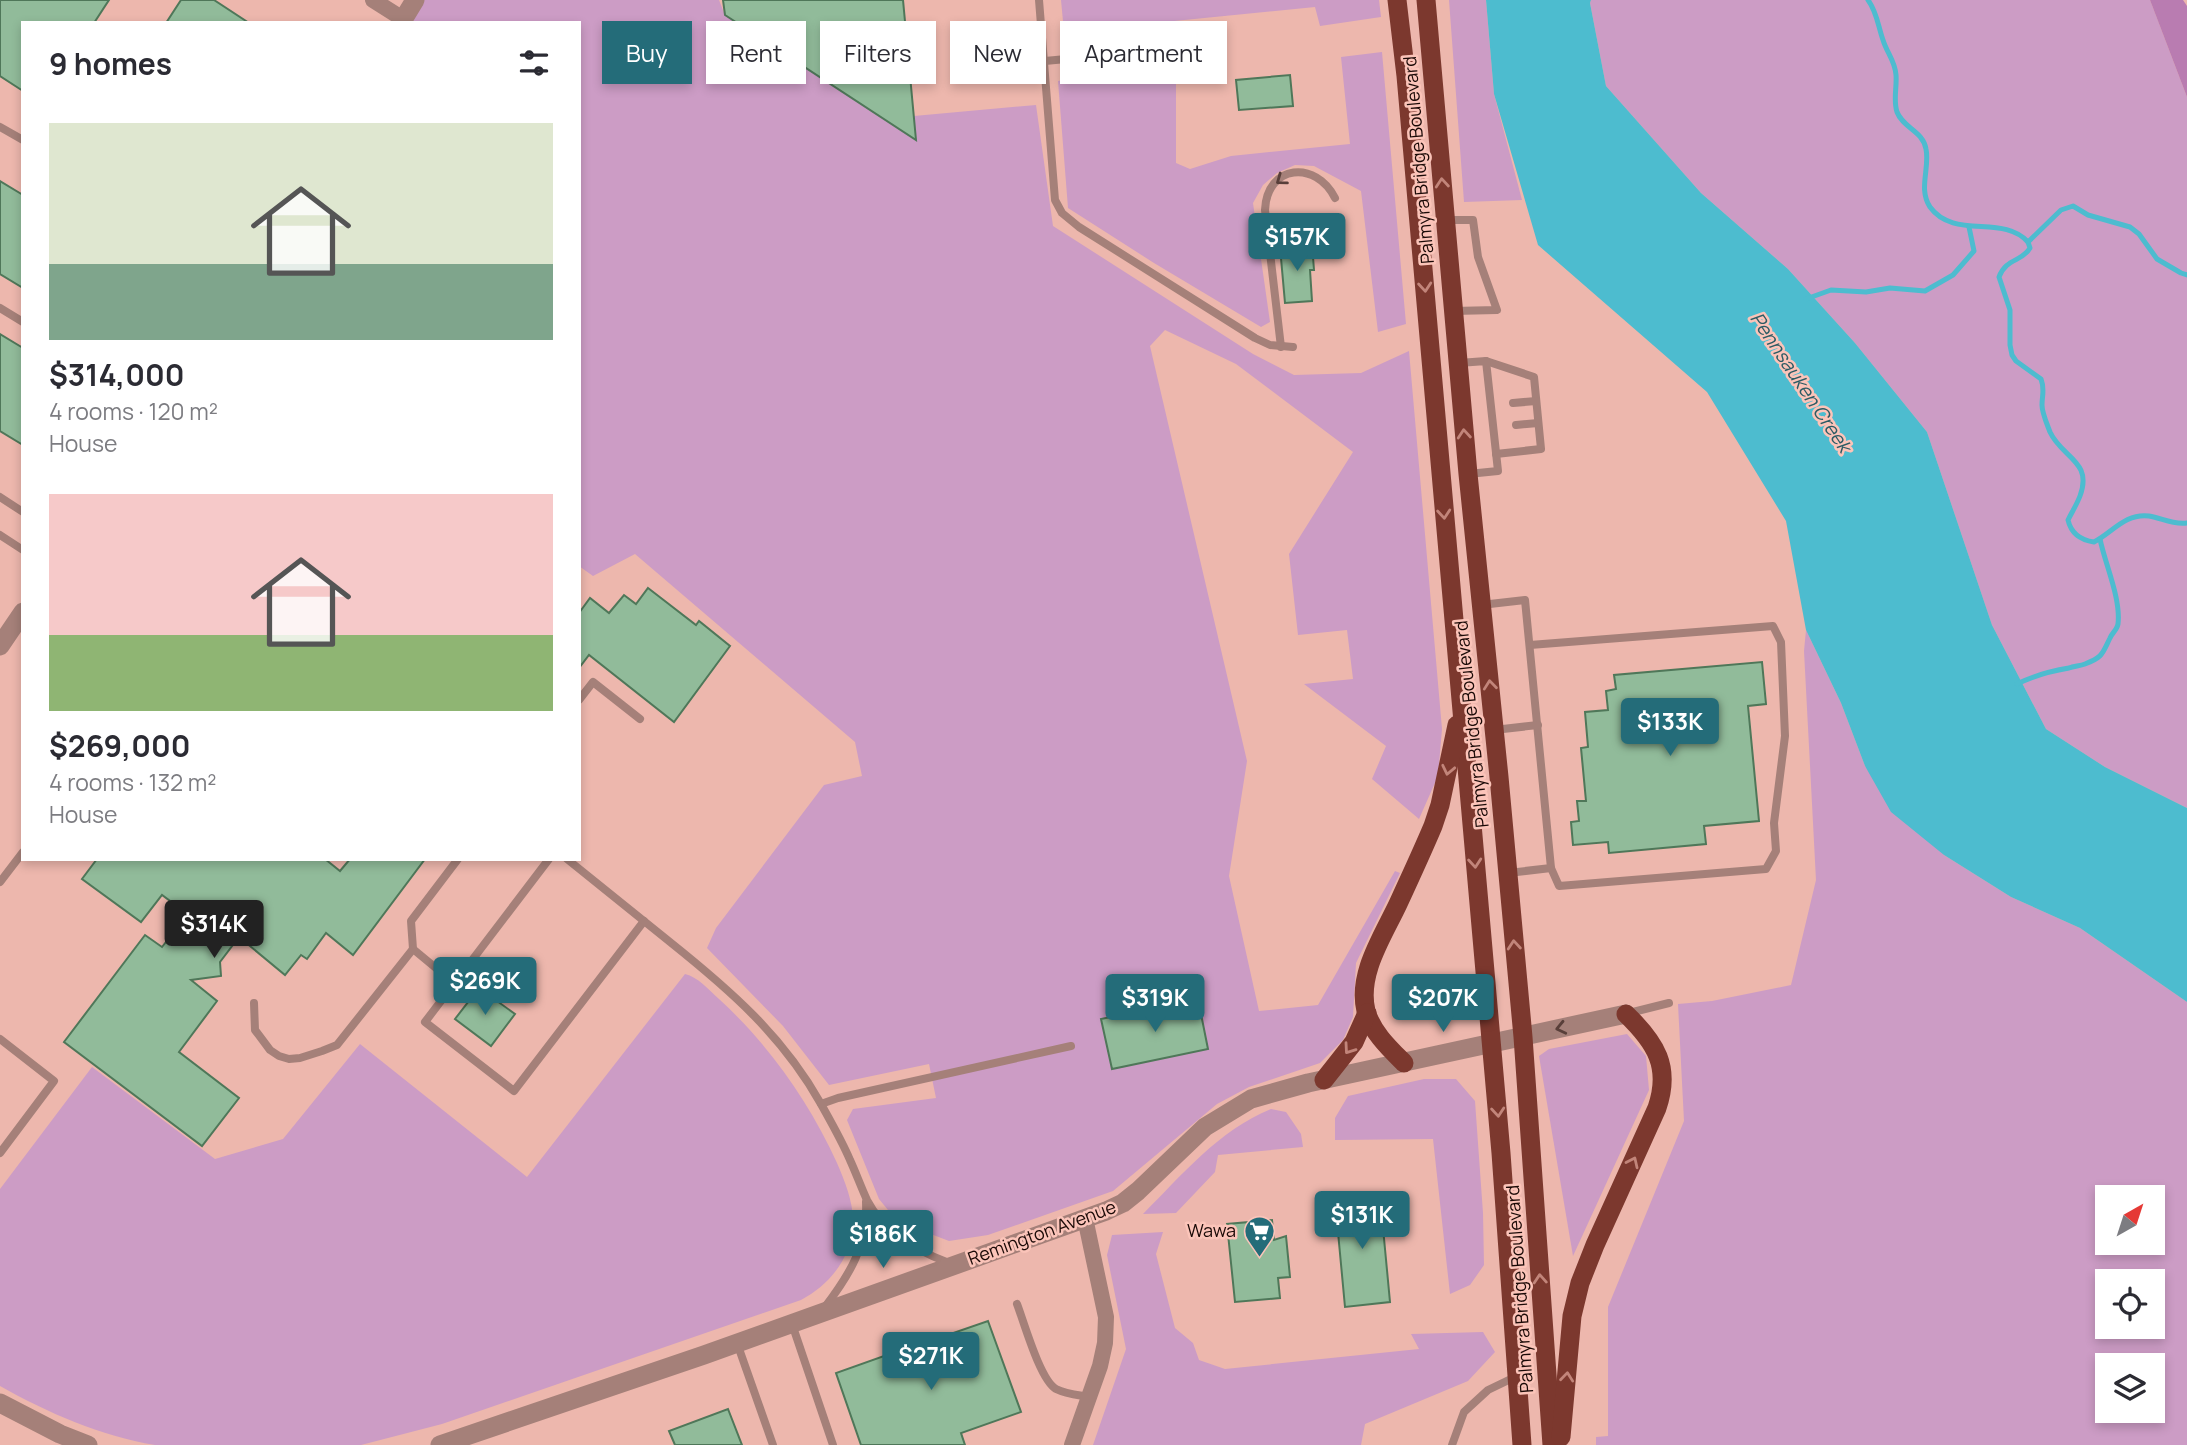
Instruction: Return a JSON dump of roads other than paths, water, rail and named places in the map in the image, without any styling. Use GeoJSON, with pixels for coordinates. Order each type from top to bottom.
{"type":"FeatureCollection","features":[{"type":"Feature","properties":{"kind":"highway","name":"Palmyra Bridge Boulevard"},"geometry":{"type":"LineString","coordinates":[[1398,0],[1491,1044],[1522,1445]]}},
{"type":"Feature","properties":{"kind":"highway","name":"Palmyra Bridge Boulevard"},"geometry":{"type":"LineString","coordinates":[[1426,0],[1468,474],[1523,1037],[1552,1445]]}},
{"type":"Feature","properties":{"kind":"highway"},"geometry":{"type":"LineString","coordinates":[[1404,1063],[1378,1035],[1367,1013],[1364,992],[1368,973],[1433,826],[1440,805],[1461,704]]}},
{"type":"Feature","properties":{"kind":"highway"},"geometry":{"type":"LineString","coordinates":[[1324,1080],[1354,1042],[1367,1013]]}},
{"type":"Feature","properties":{"kind":"highway"},"geometry":{"type":"LineString","coordinates":[[1560,1445],[1572,1317],[1580,1283],[1657,1108],[1663,1085],[1660,1058],[1654,1046],[1626,1014]]}},
{"type":"Feature","properties":{"kind":"street"},"geometry":{"type":"LineString","coordinates":[[373,0],[402,21],[415,0]]}},
{"type":"Feature","properties":{"kind":"street"},"geometry":{"type":"LineString","coordinates":[[0,646],[21,615]]}},
{"type":"Feature","properties":{"kind":"street","name":"Remington Avenue"},"geometry":{"type":"LineString","coordinates":[[446,1444],[792,1324],[1123,1203],[1205,1128],[1251,1099],[1324,1080],[1626,1014]]}},
{"type":"Feature","properties":{"kind":"street"},"geometry":{"type":"LineString","coordinates":[[1072,1445],[1100,1366],[1105,1343],[1106,1317],[1085,1218]]}},
{"type":"Feature","properties":{"kind":"street"},"geometry":{"type":"LineString","coordinates":[[0,1403],[60,1434],[88,1445]]}},
{"type":"Feature","properties":{"kind":"lane"},"geometry":{"type":"LineString","coordinates":[[1039,0],[1041,21]]}},
{"type":"Feature","properties":{"kind":"lane"},"geometry":{"type":"LineString","coordinates":[[1046,75],[1055,200],[1062,213],[1079,228],[1255,338],[1270,345],[1293,347]]}},
{"type":"Feature","properties":{"kind":"lane"},"geometry":{"type":"LineString","coordinates":[[0,127],[21,139]]}},
{"type":"Feature","properties":{"kind":"lane"},"geometry":{"type":"LineString","coordinates":[[1281,347],[1265,210],[1266,195],[1278,180],[1288,174],[1302,172],[1320,179],[1335,198]]}},
{"type":"Feature","properties":{"kind":"lane"},"geometry":{"type":"LineString","coordinates":[[1445,220],[1473,220],[1478,257],[1497,310],[1453,311]]}},
{"type":"Feature","properties":{"kind":"lane"},"geometry":{"type":"LineString","coordinates":[[0,308],[21,321]]}},
{"type":"Feature","properties":{"kind":"lane"},"geometry":{"type":"LineString","coordinates":[[1468,474],[1498,471],[1486,361]]}},
{"type":"Feature","properties":{"kind":"lane"},"geometry":{"type":"LineString","coordinates":[[1458,363],[1486,361],[1534,377],[1541,449],[1496,454]]}},
{"type":"Feature","properties":{"kind":"lane"},"geometry":{"type":"LineString","coordinates":[[1513,404],[1536,401]]}},
{"type":"Feature","properties":{"kind":"lane"},"geometry":{"type":"LineString","coordinates":[[1516,425],[1538,423]]}},
{"type":"Feature","properties":{"kind":"lane"},"geometry":{"type":"LineString","coordinates":[[0,497],[21,511]]}},
{"type":"Feature","properties":{"kind":"lane"},"geometry":{"type":"LineString","coordinates":[[0,535],[21,549]]}},
{"type":"Feature","properties":{"kind":"lane"},"geometry":{"type":"LineString","coordinates":[[1482,605],[1525,600],[1551,868],[1559,886],[1766,869],[1776,851],[1774,823],[1785,736],[1781,642],[1773,626],[1530,645]]}},
{"type":"Feature","properties":{"kind":"lane"},"geometry":{"type":"LineString","coordinates":[[581,697],[593,682],[640,719]]}},
{"type":"Feature","properties":{"kind":"lane"},"geometry":{"type":"LineString","coordinates":[[1494,730],[1538,725]]}},
{"type":"Feature","properties":{"kind":"lane"},"geometry":{"type":"LineString","coordinates":[[0,882],[21,855]]}},
{"type":"Feature","properties":{"kind":"lane"},"geometry":{"type":"LineString","coordinates":[[254,1003],[256,1030],[270,1050],[279,1056],[300,1058],[337,1045],[412,950],[411,921],[456,861]]}},
{"type":"Feature","properties":{"kind":"lane"},"geometry":{"type":"LineString","coordinates":[[547,861],[425,1022],[514,1091],[644,921]]}},
{"type":"Feature","properties":{"kind":"lane"},"geometry":{"type":"LineString","coordinates":[[569,861],[716,978],[758,1018],[797,1066],[821,1104],[849,1158],[866,1199],[880,1219],[893,1232],[930,1256],[955,1265]]}},
{"type":"Feature","properties":{"kind":"lane"},"geometry":{"type":"LineString","coordinates":[[1508,873],[1551,868]]}},
{"type":"Feature","properties":{"kind":"lane"},"geometry":{"type":"LineString","coordinates":[[412,950],[454,983]]}},
{"type":"Feature","properties":{"kind":"lane","name":"Remington Avenue"},"geometry":{"type":"LineString","coordinates":[[1626,1014],[1669,1003]]}},
{"type":"Feature","properties":{"kind":"lane"},"geometry":{"type":"LineString","coordinates":[[0,1039],[54,1081],[0,1153]]}},
{"type":"Feature","properties":{"kind":"lane"},"geometry":{"type":"LineString","coordinates":[[821,1104],[1071,1046]]}},
{"type":"Feature","properties":{"kind":"lane"},"geometry":{"type":"LineString","coordinates":[[820,1313],[852,1268],[867,1218],[866,1199]]}},
{"type":"Feature","properties":{"kind":"lane"},"geometry":{"type":"LineString","coordinates":[[1017,1304],[1045,1377],[1054,1388],[1089,1397]]}},
{"type":"Feature","properties":{"kind":"lane"},"geometry":{"type":"LineString","coordinates":[[792,1324],[833,1445]]}},
{"type":"Feature","properties":{"kind":"lane"},"geometry":{"type":"LineString","coordinates":[[737,1343],[774,1445]]}},
{"type":"Feature","properties":{"kind":"lane"},"geometry":{"type":"LineString","coordinates":[[1452,1445],[1464,1412],[1488,1390],[1518,1375]]}},
{"type":"Feature","properties":{"kind":"water","name":"Pennsauken Creek"},"geometry":{"type":"Polygon","coordinates":[[[1486,0],[1591,0],[1606,86],[1701,193],[1788,269],[1855,343],[1927,432],[1992,625],[2046,729],[2105,767],[2187,808],[2187,1002],[2080,928],[2011,897],[1944,855],[1891,812],[1865,766],[1841,703],[1806,630],[1786,521],[1707,392],[1538,245],[1494,94],[1486,0]]]}},
{"type":"Feature","properties":{"kind":"waterway"},"geometry":{"type":"LineString","coordinates":[[1868,0],[1893,61],[1897,112],[1921,138],[1926,149],[1925,193],[1930,207],[1940,217],[1952,222],[2006,229],[2028,242]]}},
{"type":"Feature","properties":{"kind":"waterway"},"geometry":{"type":"LineString","coordinates":[[2187,275],[2157,259],[2139,234],[2130,227],[2088,215],[2073,206],[2061,210],[2028,242],[2030,248],[2027,252],[2006,266],[1999,277],[2010,310],[2012,355],[2041,379],[2042,408],[2050,432],[2079,467],[2082,475],[2080,496],[2068,520],[2074,532],[2080,538],[2094,542],[2126,521],[2140,516],[2187,523]]}},
{"type":"Feature","properties":{"kind":"waterway"},"geometry":{"type":"LineString","coordinates":[[1806,299],[1831,290],[1866,292],[1890,288],[1925,291],[1953,275],[1974,251],[1969,227]]}},
{"type":"Feature","properties":{"kind":"waterway"},"geometry":{"type":"LineString","coordinates":[[2017,684],[2042,674],[2085,664],[2099,657],[2103,651],[2117,626],[2118,614],[2115,592],[2100,539]]}},
{"type":"Feature","properties":{"kind":"place","name":"Wawa"},"geometry":{"type":"Point","coordinates":[1259,1258]}}]}
